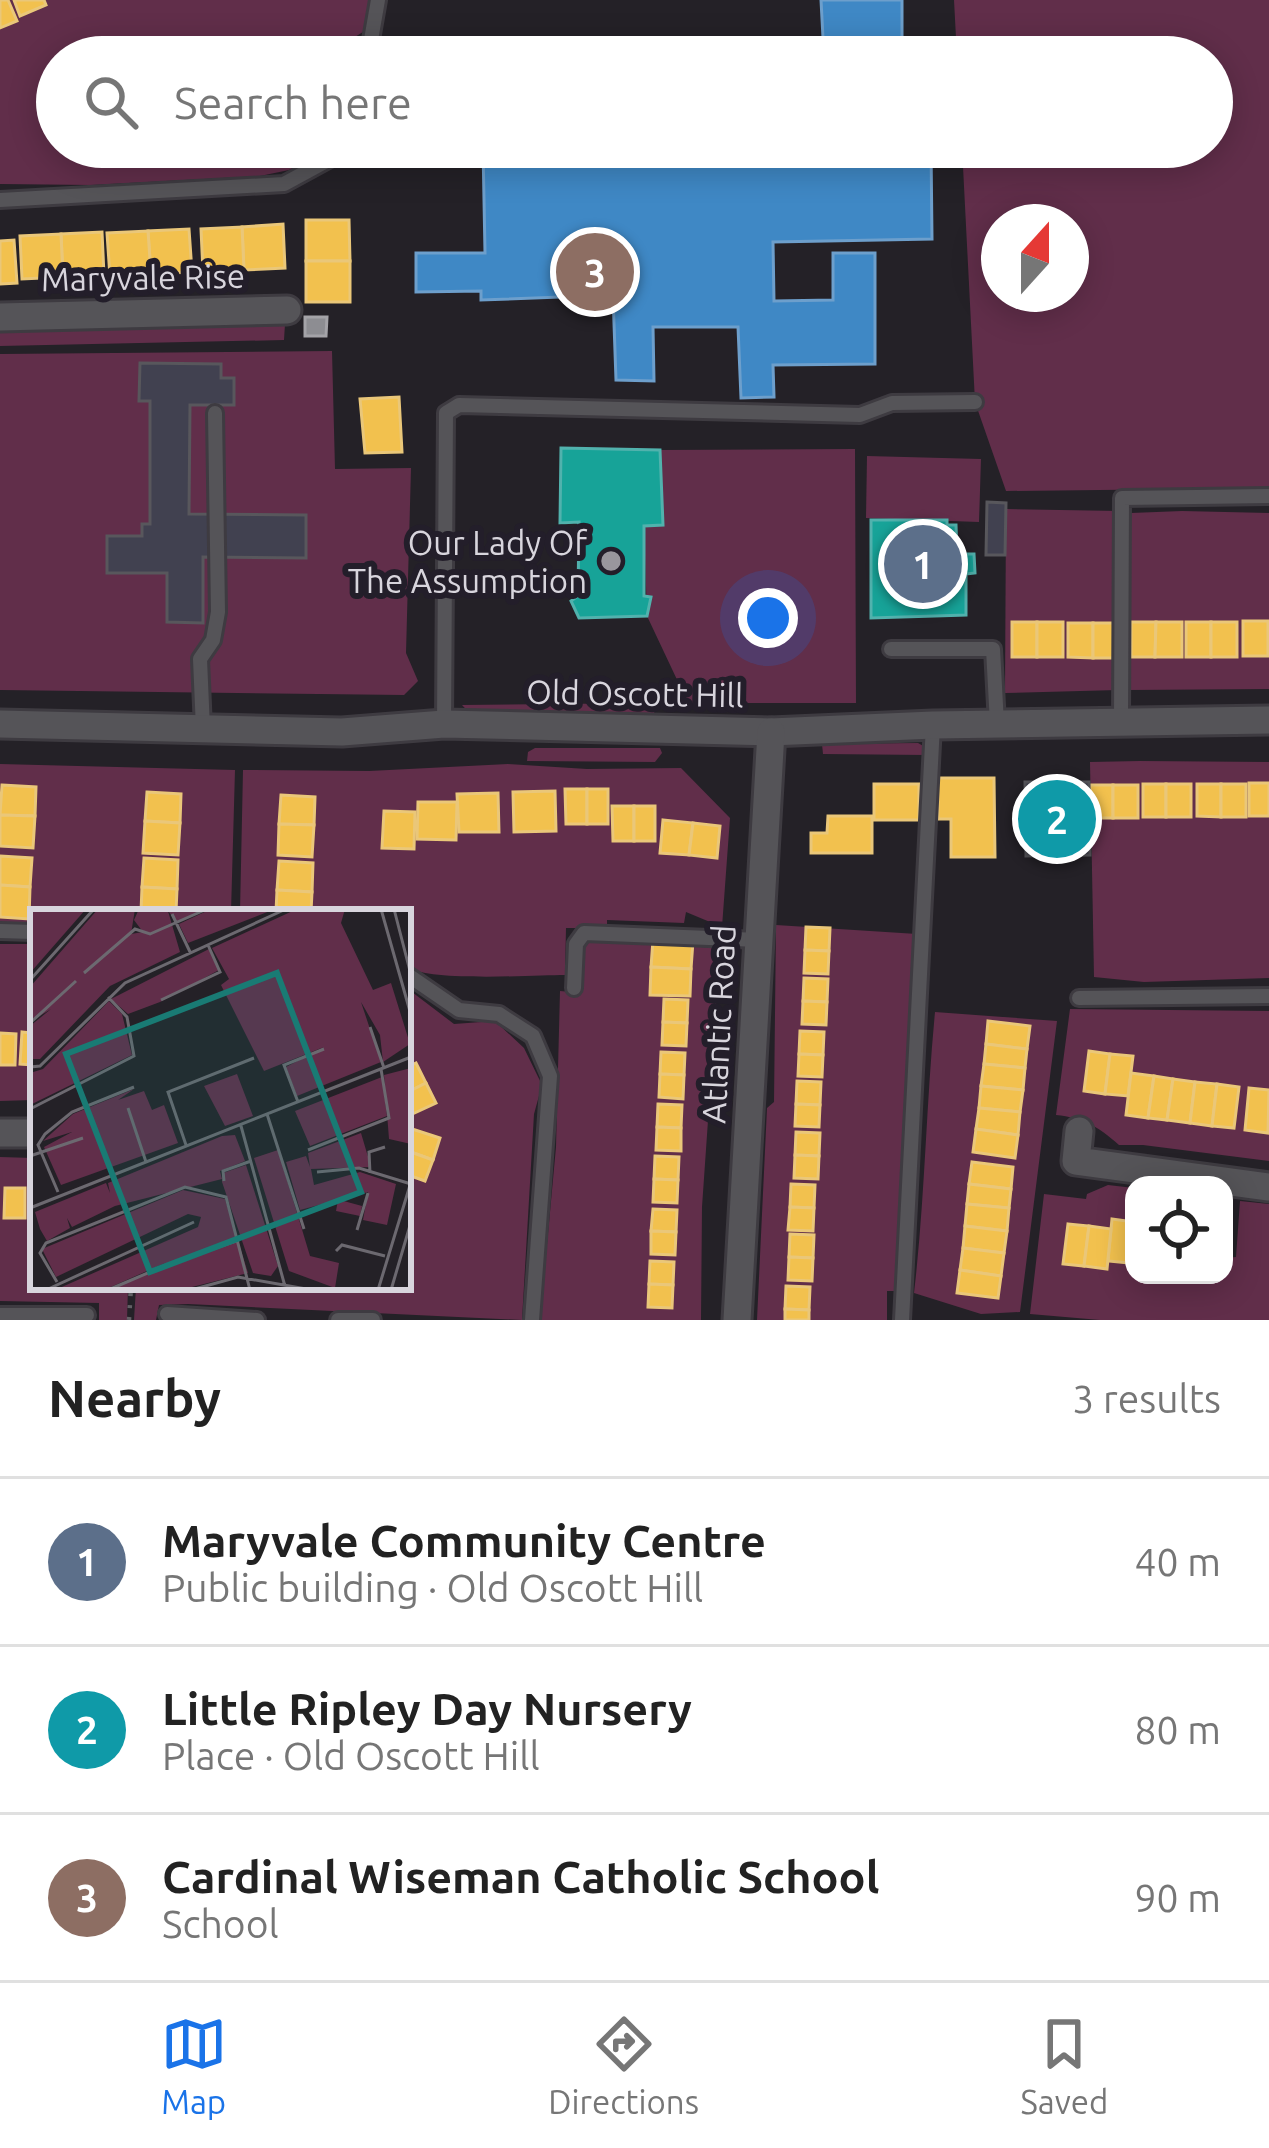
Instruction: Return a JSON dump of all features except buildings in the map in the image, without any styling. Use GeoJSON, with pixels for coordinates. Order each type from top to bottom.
{"type":"FeatureCollection","features":[{"type":"Feature","properties":{"kind":"street","name":"Maryvale Rise"},"geometry":{"type":"LineString","coordinates":[[0,317],[287,310]]}},
{"type":"Feature","properties":{"kind":"street","name":"Old Oscott Hill"},"geometry":{"type":"LineString","coordinates":[[0,724],[343,732],[444,724],[771,733],[933,725],[1269,720]]}},
{"type":"Feature","properties":{"kind":"street","name":"Atlantic Road"},"geometry":{"type":"LineString","coordinates":[[737,1320],[771,733]]}},
{"type":"Feature","properties":{"kind":"street"},"geometry":{"type":"LineString","coordinates":[[1079,1131],[1074,1176],[1269,1187]]}},
{"type":"Feature","properties":{"kind":"street"},"geometry":{"type":"LineString","coordinates":[[0,1132],[30,1133]]}},
{"type":"Feature","properties":{"kind":"lane"},"geometry":{"type":"LineString","coordinates":[[372,36],[378,0]]}},
{"type":"Feature","properties":{"kind":"lane"},"geometry":{"type":"LineString","coordinates":[[0,200],[284,184],[313,168]]}},
{"type":"Feature","properties":{"kind":"lane"},"geometry":{"type":"LineString","coordinates":[[444,724],[446,413],[459,404],[860,415],[892,403],[975,402]]}},
{"type":"Feature","properties":{"kind":"lane"},"geometry":{"type":"LineString","coordinates":[[203,729],[200,659],[213,640],[218,612],[215,413]]}},
{"type":"Feature","properties":{"kind":"lane"},"geometry":{"type":"LineString","coordinates":[[1121,721],[1122,498],[1269,496]]}},
{"type":"Feature","properties":{"kind":"lane"},"geometry":{"type":"LineString","coordinates":[[891,649],[994,649],[997,724]]}},
{"type":"Feature","properties":{"kind":"lane"},"geometry":{"type":"LineString","coordinates":[[902,1320],[933,725]]}},
{"type":"Feature","properties":{"kind":"lane"},"geometry":{"type":"LineString","coordinates":[[574,988],[576,944],[584,933],[759,940]]}},
{"type":"Feature","properties":{"kind":"lane"},"geometry":{"type":"LineString","coordinates":[[411,978],[459,1010],[499,1014],[533,1036],[550,1076],[532,1320]]}},
{"type":"Feature","properties":{"kind":"lane"},"geometry":{"type":"LineString","coordinates":[[1078,998],[1269,996]]}},
{"type":"Feature","properties":{"kind":"lane"},"geometry":{"type":"LineString","coordinates":[[167,1314],[256,1320]]}},
{"type":"Feature","properties":{"kind":"lane"},"geometry":{"type":"LineString","coordinates":[[0,1315],[87,1315]]}},
{"type":"Feature","properties":{"kind":"lane"},"geometry":{"type":"LineString","coordinates":[[338,1320],[373,1320]]}},
{"type":"Feature","properties":{"kind":"path"},"geometry":{"type":"LineString","coordinates":[[129,1320],[131,1290]]}},
{"type":"Feature","properties":{"kind":"shaded area"},"geometry":{"type":"Polygon","coordinates":[[[0,0],[373,0],[366,30],[356,36],[36,36],[36,168],[293,168],[260,176],[91,185],[0,184],[0,0]]]}},
{"type":"Feature","properties":{"kind":"shaded area"},"geometry":{"type":"Polygon","coordinates":[[[954,0],[1269,0],[1269,488],[1006,491],[975,402],[963,168],[1233,168],[1233,36],[956,36],[954,0]]]}},
{"type":"Feature","properties":{"kind":"shaded area"},"geometry":{"type":"Polygon","coordinates":[[[285,324],[284,340],[0,346],[0,329],[285,324]]]}},
{"type":"Feature","properties":{"kind":"shaded area"},"geometry":{"type":"Polygon","coordinates":[[[332,351],[335,469],[411,468],[406,653],[418,681],[404,695],[0,690],[0,354],[332,351]]]}},
{"type":"Feature","properties":{"kind":"shaded area"},"geometry":{"type":"Polygon","coordinates":[[[855,449],[856,703],[688,703],[647,616],[644,526],[662,524],[660,450],[855,449]]]}},
{"type":"Feature","properties":{"kind":"shaded area"},"geometry":{"type":"Polygon","coordinates":[[[867,456],[981,459],[979,522],[866,518],[867,456]]]}},
{"type":"Feature","properties":{"kind":"shaded area"},"geometry":{"type":"Polygon","coordinates":[[[1006,509],[1119,511],[1118,690],[1005,693],[1006,509]]]}},
{"type":"Feature","properties":{"kind":"shaded area"},"geometry":{"type":"Polygon","coordinates":[[[1131,513],[1269,513],[1269,689],[1130,690],[1131,513]]]}},
{"type":"Feature","properties":{"kind":"shaded area"},"geometry":{"type":"Polygon","coordinates":[[[658,703],[654,713],[472,716],[462,705],[658,703]]]}},
{"type":"Feature","properties":{"kind":"shaded area"},"geometry":{"type":"Polygon","coordinates":[[[918,743],[925,747],[926,755],[823,754],[822,744],[918,743]]]}},
{"type":"Feature","properties":{"kind":"shaded area"},"geometry":{"type":"Polygon","coordinates":[[[535,748],[660,748],[662,753],[655,762],[527,761],[528,752],[535,748]]]}},
{"type":"Feature","properties":{"kind":"shaded area"},"geometry":{"type":"Polygon","coordinates":[[[1090,762],[1269,762],[1269,978],[1144,982],[1094,977],[1090,762]]]}},
{"type":"Feature","properties":{"kind":"shaded area"},"geometry":{"type":"Polygon","coordinates":[[[0,764],[235,770],[231,909],[30,909],[30,923],[0,923],[0,764]]]}},
{"type":"Feature","properties":{"kind":"shaded area"},"geometry":{"type":"Polygon","coordinates":[[[508,764],[681,768],[730,818],[722,927],[686,912],[684,923],[607,920],[607,928],[566,928],[565,975],[459,976],[411,968],[411,909],[240,909],[243,770],[369,771],[508,764]]]}},
{"type":"Feature","properties":{"kind":"shaded area"},"geometry":{"type":"Polygon","coordinates":[[[776,925],[917,934],[897,1291],[887,1291],[887,1320],[757,1320],[767,1108],[774,1102],[776,925]]]}},
{"type":"Feature","properties":{"kind":"shaded area"},"geometry":{"type":"Polygon","coordinates":[[[588,941],[720,948],[702,1207],[701,1320],[540,1320],[556,1147],[560,991],[581,993],[583,947],[588,941]]]}},
{"type":"Feature","properties":{"kind":"shaded area"},"geometry":{"type":"Polygon","coordinates":[[[0,944],[30,944],[30,1100],[0,1101],[0,944]]]}},
{"type":"Feature","properties":{"kind":"shaded area"},"geometry":{"type":"Polygon","coordinates":[[[411,991],[454,1024],[495,1021],[524,1048],[542,1085],[534,1114],[522,1320],[188,1304],[159,1305],[156,1320],[134,1320],[136,1290],[411,1290],[411,991]]]}},
{"type":"Feature","properties":{"kind":"shaded area"},"geometry":{"type":"Polygon","coordinates":[[[1070,1009],[1269,1011],[1269,1161],[1119,1145],[1090,1124],[1056,1115],[1070,1009]]]}},
{"type":"Feature","properties":{"kind":"shaded area"},"geometry":{"type":"Polygon","coordinates":[[[935,1012],[1057,1021],[1020,1312],[981,1314],[914,1293],[935,1012]]]}},
{"type":"Feature","properties":{"kind":"shaded area"},"geometry":{"type":"Polygon","coordinates":[[[0,1157],[30,1158],[30,1290],[128,1290],[127,1320],[99,1320],[99,1303],[0,1301],[0,1157]]]}},
{"type":"Feature","properties":{"kind":"shaded area"},"geometry":{"type":"Polygon","coordinates":[[[1108,1185],[1125,1187],[1125,1284],[1233,1284],[1240,1201],[1269,1204],[1269,1320],[1100,1320],[1030,1314],[1044,1194],[1086,1199],[1087,1194],[1108,1185]]]}},
{"type":"Feature","properties":{"kind":"place","name":"Cardinal Wiseman Catholic School"},"geometry":{"type":"Point","coordinates":[595,272]}},
{"type":"Feature","properties":{"kind":"place","name":"Our Lady Of The Assumption"},"geometry":{"type":"Point","coordinates":[611,561]}},
{"type":"Feature","properties":{"kind":"place","name":"Maryvale Community Centre"},"geometry":{"type":"Point","coordinates":[923,564]}},
{"type":"Feature","properties":{"kind":"place","name":"Little Ripley Day Nursery"},"geometry":{"type":"Point","coordinates":[1057,819]}}]}
